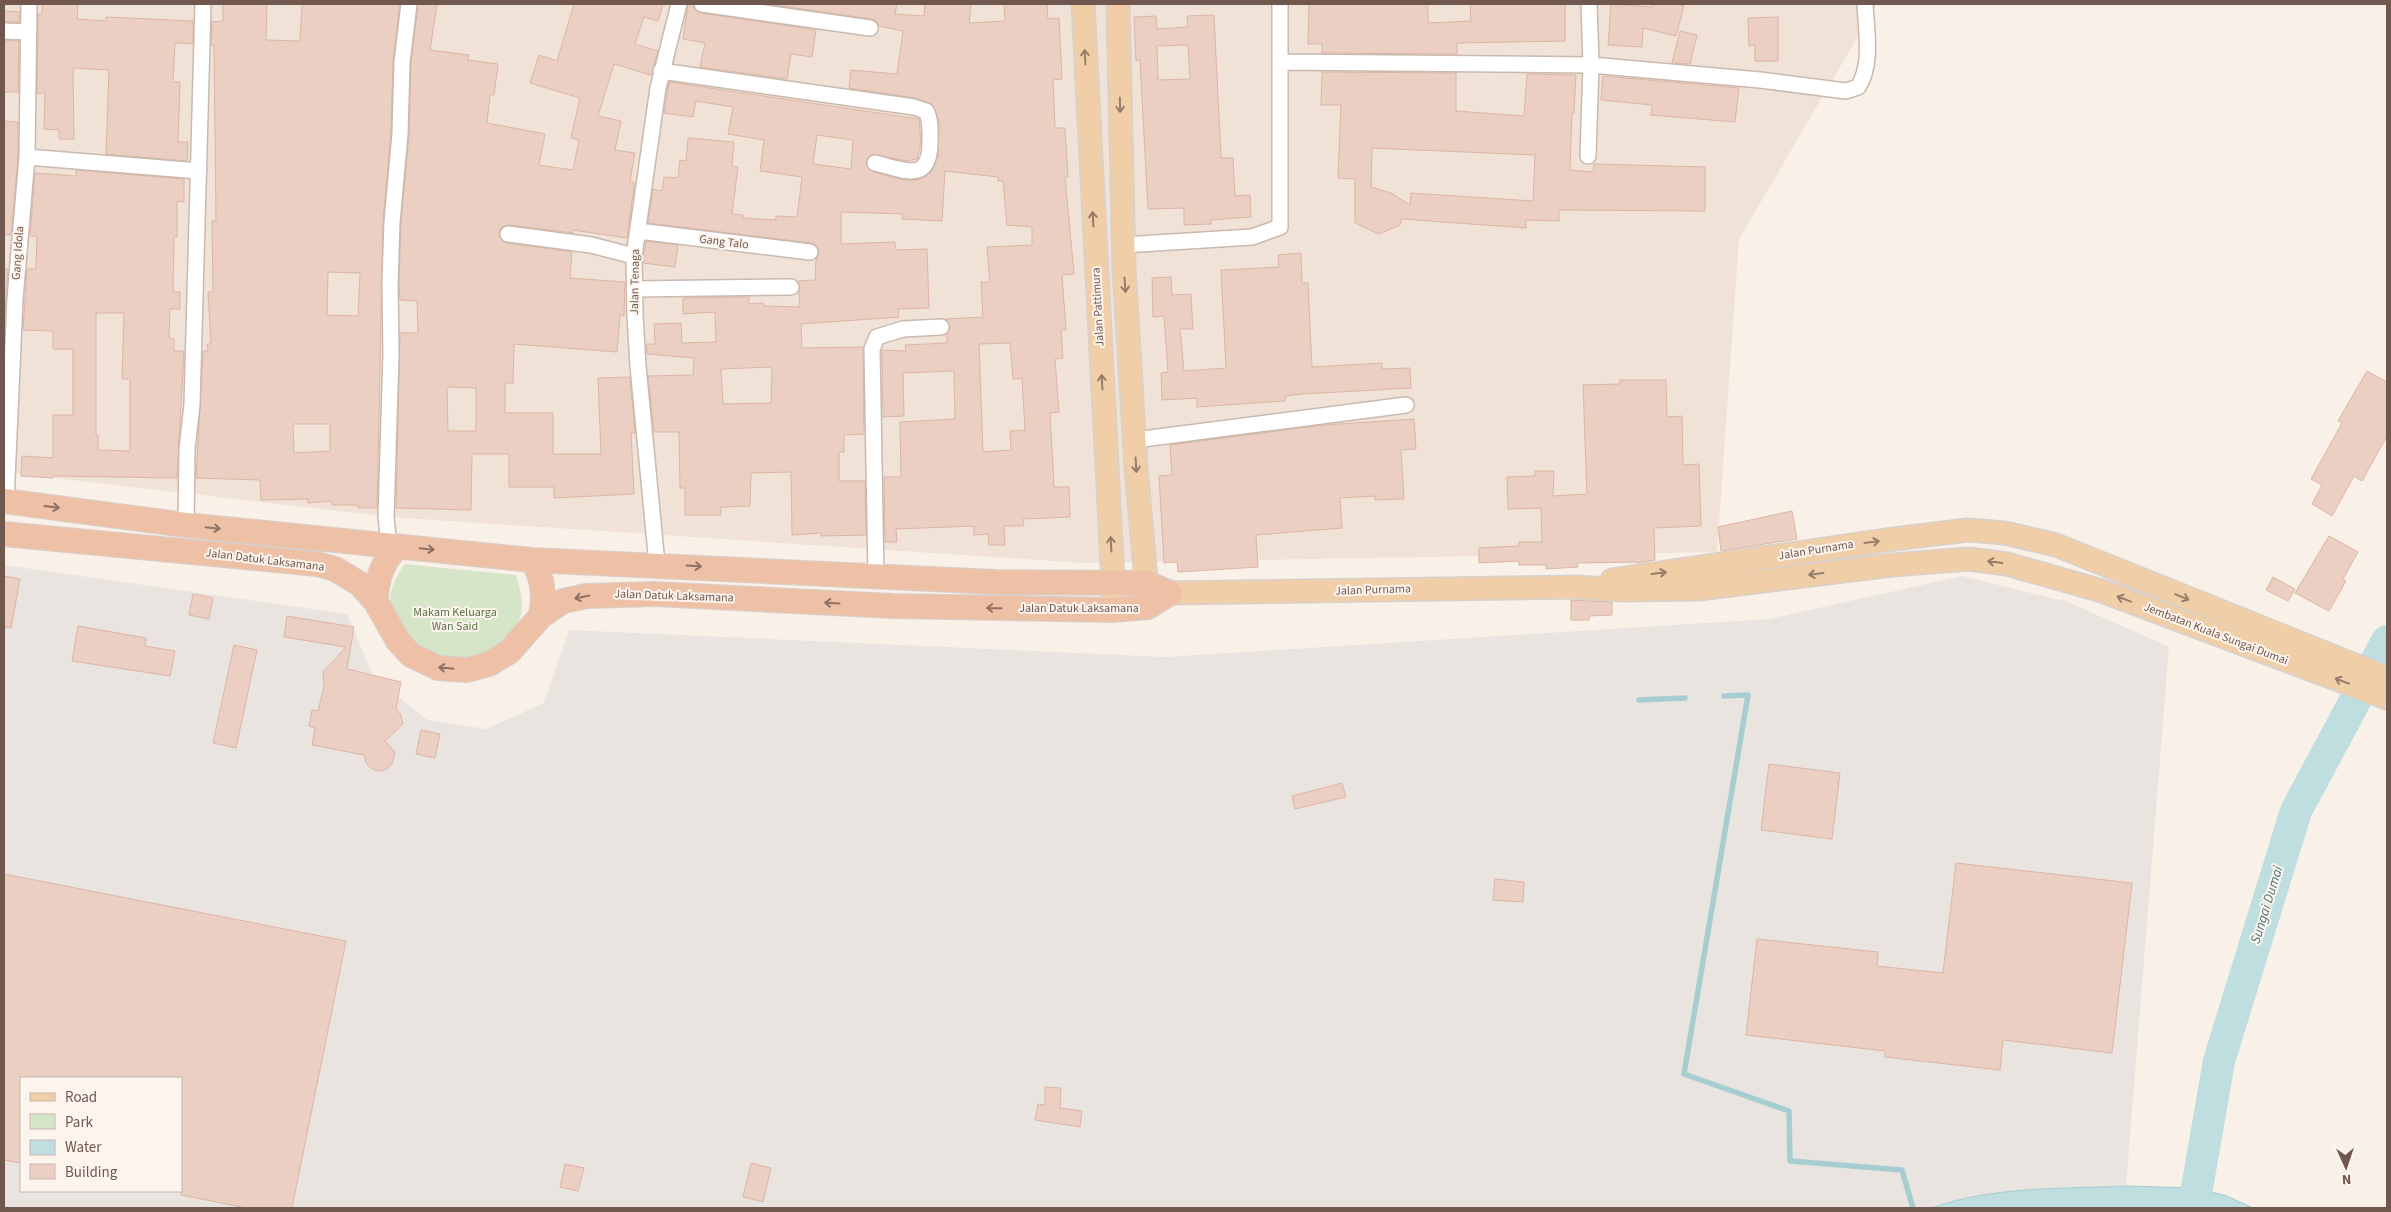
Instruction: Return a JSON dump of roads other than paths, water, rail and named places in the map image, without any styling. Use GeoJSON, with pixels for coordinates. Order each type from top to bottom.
{"type":"FeatureCollection","features":[{"type":"Feature","properties":{"kind":"highway","name":"Jalan Datuk Laksamana"},"geometry":{"type":"LineString","coordinates":[[5,502],[186,525],[532,560],[657,564],[995,582],[1147,583],[1170,593]]}},
{"type":"Feature","properties":{"kind":"highway","name":"Jalan Datuk Laksamana"},"geometry":{"type":"LineString","coordinates":[[4,534],[317,564],[350,576],[360,584],[376,602],[398,641],[411,655],[438,668],[467,670],[489,664],[509,652],[541,616],[563,601],[586,596],[655,594],[893,606],[1112,610],[1148,607],[1170,593]]}},
{"type":"Feature","properties":{"kind":"highway"},"geometry":{"type":"LineString","coordinates":[[376,602],[377,584],[393,546]]}},
{"type":"Feature","properties":{"kind":"highway"},"geometry":{"type":"LineString","coordinates":[[532,560],[542,582],[543,601],[541,616]]}},
{"type":"Feature","properties":{"kind":"main road","name":"Jalan Pattimura"},"geometry":{"type":"LineString","coordinates":[[1083,4],[1113,582],[1112,610]]}},
{"type":"Feature","properties":{"kind":"main road"},"geometry":{"type":"LineString","coordinates":[[1118,4],[1124,245],[1135,440],[1148,607]]}},
{"type":"Feature","properties":{"kind":"main road","name":"Jalan Purnama"},"geometry":{"type":"LineString","coordinates":[[1576,587],[1636,575],[1717,566],[1886,540],[1968,530],[2005,533],[2056,545]]}},
{"type":"Feature","properties":{"kind":"main road","name":"Jembatan Kuala Sungai Dumai"},"geometry":{"type":"LineString","coordinates":[[2056,545],[2218,612],[2387,678]]}},
{"type":"Feature","properties":{"kind":"main road","name":"Jalan Purnama"},"geometry":{"type":"LineString","coordinates":[[1170,593],[1576,587],[1623,590],[1699,589],[1892,565],[1969,559],[2007,564],[2042,574]]}},
{"type":"Feature","properties":{"kind":"main road","name":"Jembatan Kuala Sungai Dumai"},"geometry":{"type":"LineString","coordinates":[[2042,574],[2102,591],[2387,698]]}},
{"type":"Feature","properties":{"kind":"street","name":"Gang Idola"},"geometry":{"type":"LineString","coordinates":[[5,502],[15,299],[27,157],[29,4]]}},
{"type":"Feature","properties":{"kind":"street"},"geometry":{"type":"LineString","coordinates":[[186,525],[187,449],[192,405],[203,4]]}},
{"type":"Feature","properties":{"kind":"street"},"geometry":{"type":"LineString","coordinates":[[393,546],[386,517],[391,354],[390,284],[392,231],[400,134],[402,62],[409,4]]}},
{"type":"Feature","properties":{"kind":"street","name":"Jalan Tenaga"},"geometry":{"type":"LineString","coordinates":[[657,564],[638,366],[634,256],[661,71],[679,4]]}},
{"type":"Feature","properties":{"kind":"street"},"geometry":{"type":"LineString","coordinates":[[702,4],[870,28]]}},
{"type":"Feature","properties":{"kind":"street"},"geometry":{"type":"LineString","coordinates":[[1124,245],[1252,237],[1280,226],[1280,4]]}},
{"type":"Feature","properties":{"kind":"street"},"geometry":{"type":"LineString","coordinates":[[1588,156],[1591,65],[1589,4]]}},
{"type":"Feature","properties":{"kind":"street"},"geometry":{"type":"LineString","coordinates":[[1280,62],[1591,65],[1760,80],[1846,91],[1858,88],[1864,79],[1866,68],[1865,4]]}},
{"type":"Feature","properties":{"kind":"street"},"geometry":{"type":"LineString","coordinates":[[4,31],[28,32]]}},
{"type":"Feature","properties":{"kind":"street"},"geometry":{"type":"LineString","coordinates":[[661,71],[914,107],[926,111],[930,126],[930,158],[928,164],[913,170],[875,163]]}},
{"type":"Feature","properties":{"kind":"street"},"geometry":{"type":"LineString","coordinates":[[27,157],[199,171]]}},
{"type":"Feature","properties":{"kind":"street","name":"Gang Talo"},"geometry":{"type":"LineString","coordinates":[[638,231],[810,252]]}},
{"type":"Feature","properties":{"kind":"street"},"geometry":{"type":"LineString","coordinates":[[508,234],[592,245],[634,256]]}},
{"type":"Feature","properties":{"kind":"street"},"geometry":{"type":"LineString","coordinates":[[634,289],[791,287]]}},
{"type":"Feature","properties":{"kind":"street"},"geometry":{"type":"LineString","coordinates":[[876,576],[872,349],[877,337],[886,334],[903,329],[941,327]]}},
{"type":"Feature","properties":{"kind":"street"},"geometry":{"type":"LineString","coordinates":[[1135,440],[1406,405]]}},
{"type":"Feature","properties":{"kind":"water"},"geometry":{"type":"Polygon","coordinates":[[[2126,1186],[2197,1188],[2227,1196],[2253,1208],[1932,1208],[1955,1201],[2003,1192],[2053,1188],[2126,1186]]]}},
{"type":"Feature","properties":{"kind":"waterway","name":"Sungai Dumai"},"geometry":{"type":"LineString","coordinates":[[2197,1188],[2219,1061],[2296,811],[2387,641]]}},
{"type":"Feature","properties":{"kind":"waterway"},"geometry":{"type":"LineString","coordinates":[[1724,696],[1748,695],[1684,1074],[1789,1111],[1790,1161],[1902,1170],[1913,1208]]}},
{"type":"Feature","properties":{"kind":"waterway"},"geometry":{"type":"LineString","coordinates":[[1639,700],[1685,698]]}},
{"type":"Feature","properties":{"kind":"park label","name":"Makam Keluarga Wan Said"},"geometry":{"type":"Point","coordinates":[455,619]}}]}
